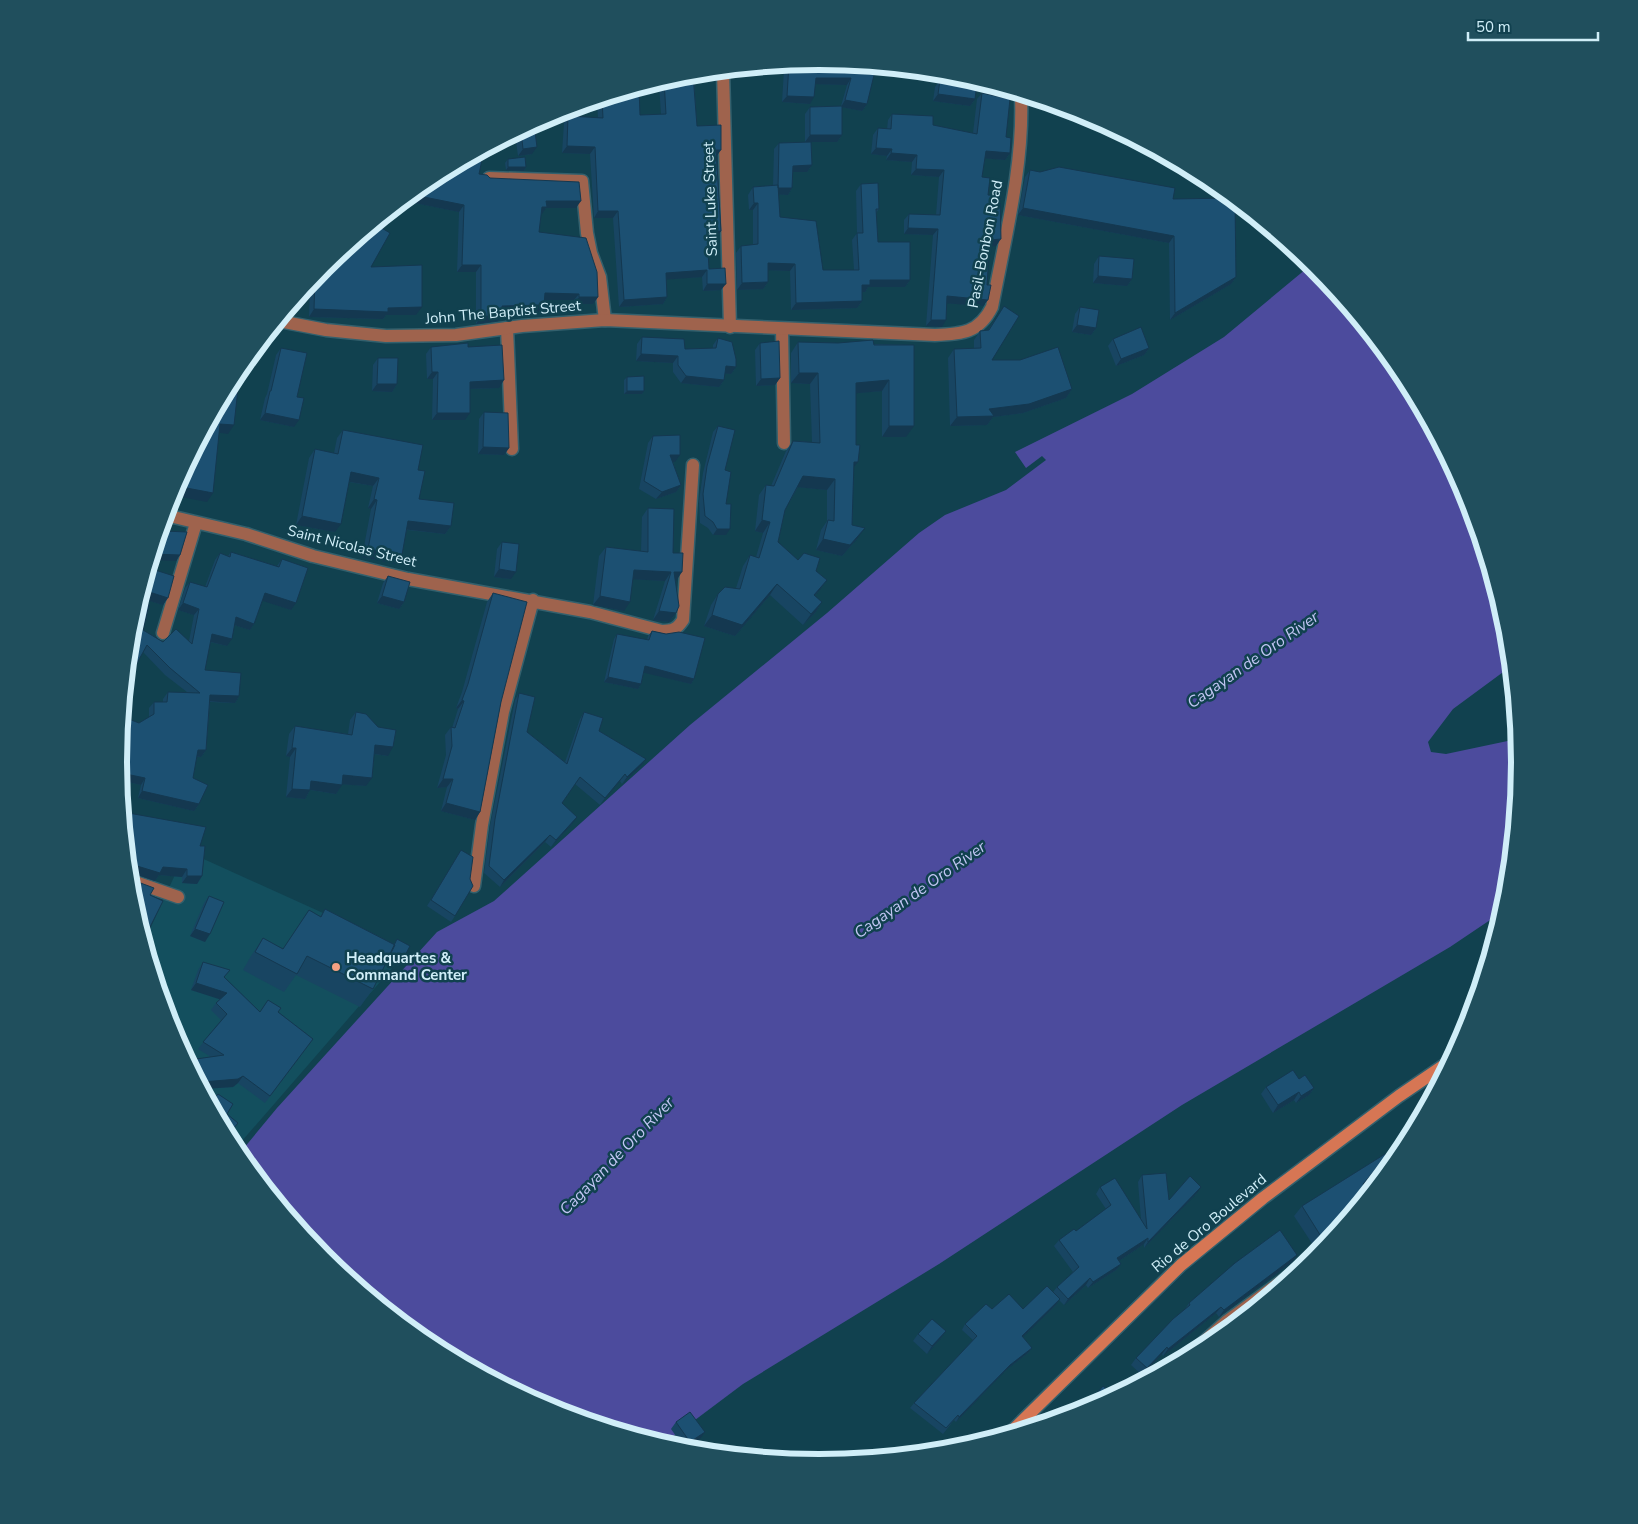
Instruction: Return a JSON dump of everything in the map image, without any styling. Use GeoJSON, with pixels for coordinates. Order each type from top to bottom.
{"type":"FeatureCollection","features":[{"type":"Feature","properties":{"kind":"main road","name":"Rio de Oro Boulevard"},"geometry":{"type":"LineString","coordinates":[[1020,1423],[1181,1265],[1270,1192],[1399,1096],[1439,1069]]}},
{"type":"Feature","properties":{"kind":"street","name":"Saint Luke Street"},"geometry":{"type":"LineString","coordinates":[[723,77],[730,327]]}},
{"type":"Feature","properties":{"kind":"street","name":"Pasil-Bonbon Road"},"geometry":{"type":"LineString","coordinates":[[730,327],[935,335],[957,334],[973,329],[986,320],[992,307],[1014,187],[1022,116],[1021,101]]}},
{"type":"Feature","properties":{"kind":"street"},"geometry":{"type":"LineString","coordinates":[[489,178],[582,181],[587,233],[591,253],[600,276],[605,320]]}},
{"type":"Feature","properties":{"kind":"street","name":"John The Baptist Street"},"geometry":{"type":"LineString","coordinates":[[286,322],[326,330],[386,336],[456,335],[567,321],[605,320],[730,327]]}},
{"type":"Feature","properties":{"kind":"street"},"geometry":{"type":"LineString","coordinates":[[507,328],[512,449]]}},
{"type":"Feature","properties":{"kind":"street"},"geometry":{"type":"LineString","coordinates":[[782,329],[784,442]]}},
{"type":"Feature","properties":{"kind":"street","name":"Saint Nicolas Street"},"geometry":{"type":"LineString","coordinates":[[173,517],[246,534],[314,556],[408,579],[534,600],[590,612],[662,631],[672,631],[678,628],[683,620],[693,465]]}},
{"type":"Feature","properties":{"kind":"street"},"geometry":{"type":"LineString","coordinates":[[163,633],[196,523]]}},
{"type":"Feature","properties":{"kind":"street"},"geometry":{"type":"LineString","coordinates":[[474,886],[482,825],[503,712],[534,600]]}},
{"type":"Feature","properties":{"kind":"street"},"geometry":{"type":"LineString","coordinates":[[138,884],[178,897]]}},
{"type":"Feature","properties":{"kind":"shaded area"},"geometry":{"type":"Polygon","coordinates":[[[186,851],[407,951],[241,1142],[198,1068],[180,1027],[164,984],[149,931],[186,851]]]}},
{"type":"Feature","properties":{"kind":"water","name":"Cagayan de Oro River"},"geometry":{"type":"Polygon","coordinates":[[[1305,270],[1339,306],[1368,341],[1418,416],[1440,456],[1474,540],[1487,583],[1498,627],[1505,671],[1453,709],[1428,742],[1431,752],[1446,754],[1511,740],[1510,807],[1498,897],[1493,918],[1450,947],[1182,1105],[939,1264],[743,1384],[671,1438],[597,1417],[513,1383],[473,1361],[398,1311],[330,1251],[270,1183],[245,1147],[277,1108],[437,932],[494,901],[690,725],[827,613],[919,533],[945,515],[1006,490],[1046,460],[1042,456],[1026,468],[1015,452],[1132,394],[1224,337],[1305,270]]]}},
{"type":"Feature","properties":{"kind":"building"},"geometry":{"type":"Polygon","coordinates":[[[789,71],[875,72],[867,104],[845,100],[851,78],[816,78],[814,97],[787,96],[789,71]]]}},
{"type":"Feature","properties":{"kind":"building"},"geometry":{"type":"Polygon","coordinates":[[[940,81],[976,89],[975,99],[938,94],[940,81]]]}},
{"type":"Feature","properties":{"kind":"building"},"geometry":{"type":"Polygon","coordinates":[[[694,82],[697,126],[721,125],[721,150],[716,150],[721,231],[707,232],[709,269],[725,268],[726,284],[707,284],[707,270],[666,273],[667,297],[624,300],[618,211],[598,211],[595,147],[567,146],[568,118],[572,116],[603,118],[602,105],[639,94],[640,115],[666,114],[664,88],[694,82]]]}},
{"type":"Feature","properties":{"kind":"building"},"geometry":{"type":"Polygon","coordinates":[[[982,93],[1010,99],[1006,137],[1011,138],[1010,153],[986,151],[982,177],[990,178],[988,195],[1000,196],[1001,239],[990,240],[987,285],[991,285],[988,300],[947,296],[946,320],[931,320],[938,229],[908,228],[909,214],[940,215],[944,170],[916,169],[917,155],[891,153],[892,149],[876,148],[878,128],[891,129],[892,114],[933,116],[933,125],[977,134],[982,93]]]}},
{"type":"Feature","properties":{"kind":"building"},"geometry":{"type":"Polygon","coordinates":[[[842,106],[842,135],[810,135],[810,107],[842,106]]]}},
{"type":"Feature","properties":{"kind":"building"},"geometry":{"type":"Polygon","coordinates":[[[535,131],[537,147],[523,149],[522,137],[535,131]]]}},
{"type":"Feature","properties":{"kind":"building"},"geometry":{"type":"Polygon","coordinates":[[[811,142],[812,165],[793,166],[792,188],[778,188],[779,143],[811,142]]]}},
{"type":"Feature","properties":{"kind":"building"},"geometry":{"type":"Polygon","coordinates":[[[525,157],[526,167],[508,167],[508,159],[525,157]]]}},
{"type":"Feature","properties":{"kind":"building"},"geometry":{"type":"Polygon","coordinates":[[[478,160],[482,160],[479,174],[487,175],[490,178],[579,182],[581,201],[546,201],[547,207],[542,207],[539,232],[586,238],[597,272],[598,297],[579,297],[579,294],[545,293],[544,305],[502,306],[502,314],[481,317],[481,265],[462,265],[464,205],[421,196],[478,160]]]}},
{"type":"Feature","properties":{"kind":"building"},"geometry":{"type":"Polygon","coordinates":[[[1059,167],[1175,188],[1173,199],[1219,198],[1235,210],[1236,277],[1175,313],[1174,236],[1023,208],[1030,170],[1040,172],[1059,167]]]}},
{"type":"Feature","properties":{"kind":"building"},"geometry":{"type":"Polygon","coordinates":[[[878,183],[879,209],[876,209],[878,242],[910,242],[910,280],[870,280],[870,285],[862,285],[862,301],[796,303],[795,264],[768,263],[768,282],[742,283],[741,246],[758,244],[758,203],[754,203],[753,187],[778,185],[780,217],[816,221],[823,270],[859,270],[857,233],[863,233],[861,184],[878,183]]]}},
{"type":"Feature","properties":{"kind":"building"},"geometry":{"type":"Polygon","coordinates":[[[381,227],[390,233],[371,267],[422,265],[422,307],[388,308],[388,312],[314,309],[315,289],[381,227]]]}},
{"type":"Feature","properties":{"kind":"building"},"geometry":{"type":"Polygon","coordinates":[[[1099,256],[1134,259],[1132,279],[1098,276],[1099,256]]]}},
{"type":"Feature","properties":{"kind":"building"},"geometry":{"type":"Polygon","coordinates":[[[1004,306],[1019,316],[992,360],[1020,360],[1058,347],[1072,389],[1029,404],[989,409],[994,416],[957,417],[954,349],[981,348],[980,331],[989,330],[1004,306]]]}},
{"type":"Feature","properties":{"kind":"building"},"geometry":{"type":"Polygon","coordinates":[[[1080,307],[1099,310],[1096,328],[1077,325],[1080,307]]]}},
{"type":"Feature","properties":{"kind":"building"},"geometry":{"type":"Polygon","coordinates":[[[1141,327],[1149,348],[1121,359],[1113,339],[1141,327]]]}},
{"type":"Feature","properties":{"kind":"building"},"geometry":{"type":"Polygon","coordinates":[[[642,337],[684,339],[685,349],[716,348],[718,338],[732,342],[736,367],[726,366],[724,380],[686,376],[678,365],[678,356],[641,354],[642,337]]]}},
{"type":"Feature","properties":{"kind":"building"},"geometry":{"type":"Polygon","coordinates":[[[873,340],[874,345],[914,345],[914,426],[889,426],[889,380],[856,383],[856,445],[860,445],[858,462],[854,462],[852,525],[865,528],[850,545],[823,539],[828,520],[834,521],[835,479],[803,476],[785,510],[778,542],[798,560],[804,553],[820,558],[816,571],[827,580],[814,595],[822,602],[811,614],[777,584],[742,625],[712,615],[718,594],[725,587],[740,589],[750,555],[759,558],[770,522],[762,520],[766,485],[774,486],[793,441],[820,443],[818,373],[799,373],[798,342],[838,343],[873,340]]]}},
{"type":"Feature","properties":{"kind":"building"},"geometry":{"type":"Polygon","coordinates":[[[779,341],[780,378],[761,379],[760,343],[779,341]]]}},
{"type":"Feature","properties":{"kind":"building"},"geometry":{"type":"Polygon","coordinates":[[[468,343],[468,347],[502,345],[504,380],[470,382],[470,413],[437,413],[438,372],[432,372],[431,347],[468,343]]]}},
{"type":"Feature","properties":{"kind":"building"},"geometry":{"type":"Polygon","coordinates":[[[281,348],[307,353],[297,397],[304,398],[299,420],[265,413],[281,348]]]}},
{"type":"Feature","properties":{"kind":"building"},"geometry":{"type":"Polygon","coordinates":[[[378,358],[398,358],[397,384],[377,384],[378,358]]]}},
{"type":"Feature","properties":{"kind":"building"},"geometry":{"type":"Polygon","coordinates":[[[644,376],[644,391],[627,391],[627,377],[644,376]]]}},
{"type":"Feature","properties":{"kind":"building"},"geometry":{"type":"Polygon","coordinates":[[[238,389],[234,425],[220,424],[213,493],[184,488],[198,456],[220,416],[238,389]]]}},
{"type":"Feature","properties":{"kind":"building"},"geometry":{"type":"Polygon","coordinates":[[[484,412],[508,413],[509,448],[483,447],[484,412]]]}},
{"type":"Feature","properties":{"kind":"building"},"geometry":{"type":"Polygon","coordinates":[[[718,426],[735,430],[725,470],[731,472],[726,504],[731,504],[730,529],[717,529],[713,522],[705,516],[703,494],[707,466],[718,426]]]}},
{"type":"Feature","properties":{"kind":"building"},"geometry":{"type":"Polygon","coordinates":[[[343,430],[423,445],[418,470],[425,471],[419,499],[454,503],[451,526],[408,521],[402,555],[368,549],[377,500],[374,499],[379,478],[351,472],[341,524],[302,516],[315,449],[338,454],[343,430]]]}},
{"type":"Feature","properties":{"kind":"building"},"geometry":{"type":"Polygon","coordinates":[[[680,435],[680,455],[670,455],[681,485],[662,492],[644,481],[653,436],[680,435]]]}},
{"type":"Feature","properties":{"kind":"building"},"geometry":{"type":"Polygon","coordinates":[[[648,508],[674,509],[673,553],[683,553],[682,572],[674,572],[679,606],[676,613],[659,611],[671,572],[634,570],[630,602],[600,596],[606,547],[648,552],[648,508]]]}},
{"type":"Feature","properties":{"kind":"building"},"geometry":{"type":"Polygon","coordinates":[[[167,531],[187,532],[180,555],[160,554],[167,531]]]}},
{"type":"Feature","properties":{"kind":"building"},"geometry":{"type":"Polygon","coordinates":[[[502,542],[519,544],[516,572],[499,569],[502,542]]]}},
{"type":"Feature","properties":{"kind":"building"},"geometry":{"type":"Polygon","coordinates":[[[231,552],[279,567],[282,559],[308,568],[296,603],[265,593],[254,624],[236,617],[232,639],[212,634],[205,670],[241,673],[239,696],[210,695],[206,750],[198,750],[193,778],[208,785],[199,804],[142,791],[145,778],[127,774],[128,719],[139,723],[154,714],[154,702],[167,702],[168,692],[200,693],[170,668],[147,645],[136,665],[134,664],[146,602],[149,605],[143,630],[163,642],[176,629],[192,644],[199,609],[183,603],[190,582],[207,587],[220,553],[230,557],[231,552]]]}},
{"type":"Feature","properties":{"kind":"building"},"geometry":{"type":"Polygon","coordinates":[[[155,570],[174,576],[168,598],[149,592],[155,570]]]}},
{"type":"Feature","properties":{"kind":"building"},"geometry":{"type":"Polygon","coordinates":[[[388,576],[410,582],[404,602],[382,596],[388,576]]]}},
{"type":"Feature","properties":{"kind":"building"},"geometry":{"type":"Polygon","coordinates":[[[493,593],[527,602],[501,702],[480,812],[446,803],[453,779],[443,779],[452,746],[451,727],[455,728],[464,701],[462,700],[493,593]]]}},
{"type":"Feature","properties":{"kind":"building"},"geometry":{"type":"Polygon","coordinates":[[[652,631],[666,634],[679,632],[705,638],[694,679],[645,666],[641,684],[608,677],[617,634],[649,640],[652,631]]]}},
{"type":"Feature","properties":{"kind":"building"},"geometry":{"type":"Polygon","coordinates":[[[519,693],[535,697],[527,732],[567,764],[584,712],[603,718],[599,731],[646,759],[627,777],[625,774],[605,798],[580,777],[562,803],[577,817],[556,840],[550,835],[504,880],[489,866],[495,819],[519,693]]]}},
{"type":"Feature","properties":{"kind":"building"},"geometry":{"type":"Polygon","coordinates":[[[356,712],[366,714],[378,727],[396,730],[393,747],[375,745],[372,778],[343,775],[342,785],[311,781],[310,790],[292,789],[296,748],[292,748],[295,726],[352,735],[356,712]]]}},
{"type":"Feature","properties":{"kind":"building"},"geometry":{"type":"Polygon","coordinates":[[[129,813],[206,827],[200,846],[205,846],[202,876],[187,876],[187,869],[163,867],[160,873],[135,866],[129,813]]]}},
{"type":"Feature","properties":{"kind":"building"},"geometry":{"type":"Polygon","coordinates":[[[461,850],[473,857],[470,879],[473,886],[455,916],[431,900],[461,850]]]}},
{"type":"Feature","properties":{"kind":"building"},"geometry":{"type":"Polygon","coordinates":[[[138,882],[154,888],[150,895],[163,901],[149,929],[138,882]]]}},
{"type":"Feature","properties":{"kind":"building"},"geometry":{"type":"Polygon","coordinates":[[[209,896],[224,902],[210,934],[195,929],[209,896]]]}},
{"type":"Feature","properties":{"kind":"building"},"geometry":{"type":"Polygon","coordinates":[[[325,909],[395,945],[373,989],[307,956],[297,974],[255,952],[263,938],[283,949],[309,910],[321,917],[325,909]]]}},
{"type":"Feature","properties":{"kind":"building"},"geometry":{"type":"Polygon","coordinates":[[[397,939],[410,946],[401,963],[389,956],[397,939]]]}},
{"type":"Feature","properties":{"kind":"building"},"geometry":{"type":"Polygon","coordinates":[[[203,962],[230,970],[224,977],[260,1012],[268,1000],[281,1008],[278,1012],[313,1039],[270,1096],[243,1076],[238,1079],[206,1082],[197,1066],[196,1059],[224,1055],[203,1042],[227,1014],[216,1003],[227,993],[196,983],[203,962]]]}},
{"type":"Feature","properties":{"kind":"building"},"geometry":{"type":"Polygon","coordinates":[[[1293,1070],[1299,1079],[1305,1075],[1314,1088],[1301,1096],[1299,1092],[1278,1105],[1266,1087],[1293,1070]]]}},
{"type":"Feature","properties":{"kind":"building"},"geometry":{"type":"Polygon","coordinates":[[[218,1094],[233,1104],[227,1114],[238,1123],[233,1129],[220,1108],[214,1098],[218,1094]]]}},
{"type":"Feature","properties":{"kind":"building"},"geometry":{"type":"Polygon","coordinates":[[[1385,1154],[1387,1156],[1363,1184],[1365,1187],[1321,1237],[1302,1206],[1385,1154]]]}},
{"type":"Feature","properties":{"kind":"building"},"geometry":{"type":"Polygon","coordinates":[[[1166,1173],[1169,1200],[1190,1176],[1201,1187],[1148,1242],[1148,1238],[1117,1258],[1121,1264],[1093,1282],[1090,1278],[1068,1299],[1057,1287],[1079,1267],[1059,1240],[1074,1229],[1076,1231],[1111,1205],[1100,1187],[1115,1178],[1147,1229],[1142,1175],[1166,1173]]]}},
{"type":"Feature","properties":{"kind":"building"},"geometry":{"type":"Polygon","coordinates":[[[1280,1230],[1297,1255],[1224,1310],[1221,1307],[1168,1349],[1167,1347],[1147,1368],[1136,1358],[1173,1319],[1190,1305],[1189,1303],[1235,1263],[1280,1230]]]}},
{"type":"Feature","properties":{"kind":"building"},"geometry":{"type":"Polygon","coordinates":[[[1047,1286],[1060,1299],[1022,1336],[1032,1348],[1010,1365],[959,1417],[958,1415],[946,1428],[914,1403],[977,1336],[965,1324],[986,1304],[992,1309],[1009,1294],[1023,1309],[1047,1286]]]}},
{"type":"Feature","properties":{"kind":"building"},"geometry":{"type":"Polygon","coordinates":[[[932,1319],[946,1331],[932,1346],[918,1334],[932,1319]]]}},
{"type":"Feature","properties":{"kind":"building"},"geometry":{"type":"Polygon","coordinates":[[[1125,1379],[1128,1382],[1125,1383],[1118,1386],[1125,1379]]]}},
{"type":"Feature","properties":{"kind":"building"},"geometry":{"type":"Polygon","coordinates":[[[1103,1386],[1108,1390],[1094,1397],[1103,1386]]]}},
{"type":"Feature","properties":{"kind":"building"},"geometry":{"type":"Polygon","coordinates":[[[690,1412],[705,1432],[690,1442],[676,1422],[690,1412]]]}},
{"type":"Feature","properties":{"kind":"place","name":"Headquartes & Command Center"},"geometry":{"type":"Point","coordinates":[336,967]}}]}
